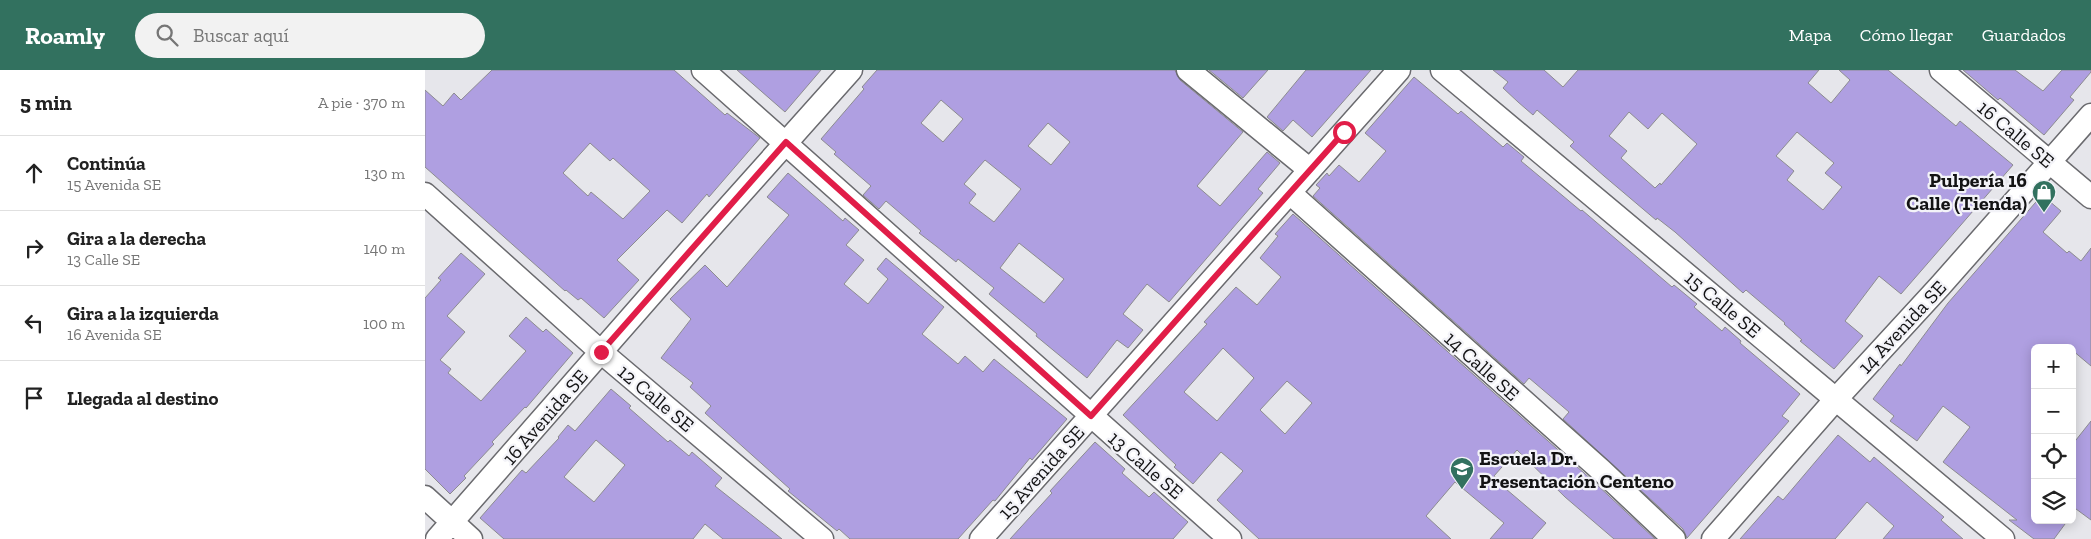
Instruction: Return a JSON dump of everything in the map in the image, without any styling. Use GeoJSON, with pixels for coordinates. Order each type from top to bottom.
{"type":"FeatureCollection","features":[{"type":"Feature","properties":{"kind":"street","name":"13 Calle SE"},"geometry":{"type":"LineString","coordinates":[[703,70],[1230,539]]}},
{"type":"Feature","properties":{"kind":"street","name":"16 Avenida SE"},"geometry":{"type":"LineString","coordinates":[[437,539],[851,70]]}},
{"type":"Feature","properties":{"kind":"street"},"geometry":{"type":"LineString","coordinates":[[1188,70],[1310,170]]}},
{"type":"Feature","properties":{"kind":"street","name":"15 Avenida SE"},"geometry":{"type":"LineString","coordinates":[[981,539],[1399,70]]}},
{"type":"Feature","properties":{"kind":"street","name":"15 Calle SE"},"geometry":{"type":"LineString","coordinates":[[1442,70],[2003,539]]}},
{"type":"Feature","properties":{"kind":"street","name":"16 Calle SE"},"geometry":{"type":"LineString","coordinates":[[1941,70],[2091,197]]}},
{"type":"Feature","properties":{"kind":"street","name":"14 Avenida SE"},"geometry":{"type":"LineString","coordinates":[[1713,539],[2091,115]]}},
{"type":"Feature","properties":{"kind":"street","name":"14 Calle SE"},"geometry":{"type":"LineString","coordinates":[[1289,193],[1601,471],[1674,539]]}},
{"type":"Feature","properties":{"kind":"street","name":"12 Calle SE"},"geometry":{"type":"LineString","coordinates":[[425,194],[601,352],[822,539]]}},
{"type":"Feature","properties":{"kind":"street"},"geometry":{"type":"LineString","coordinates":[[425,497],[471,539]]}},
{"type":"Feature","properties":{"kind":"building"},"geometry":{"type":"Polygon","coordinates":[[[492,70],[674,70],[725,115],[727,113],[760,138],[709,197],[707,194],[682,223],[667,210],[617,260],[639,280],[604,318],[581,298],[578,300],[565,291],[425,167],[425,90],[443,106],[454,93],[461,100],[492,70]],[[590,143],[563,173],[588,196],[591,192],[623,219],[650,191],[613,158],[610,161],[590,143]]]}},
{"type":"Feature","properties":{"kind":"building"},"geometry":{"type":"Polygon","coordinates":[[[737,70],[821,70],[785,112],[737,70]]]}},
{"type":"Feature","properties":{"kind":"building"},"geometry":{"type":"Polygon","coordinates":[[[877,70],[1175,70],[1180,80],[1243,132],[1197,186],[1220,206],[1267,152],[1280,163],[1258,189],[1263,193],[1169,302],[1147,284],[1123,314],[1143,330],[1128,348],[1117,340],[1087,378],[989,294],[994,288],[958,259],[956,262],[919,233],[921,231],[886,201],[879,209],[863,195],[871,186],[834,154],[836,152],[821,139],[864,89],[862,87],[877,70]],[[941,100],[921,123],[943,142],[963,119],[941,100]],[[1048,123],[1028,146],[1051,165],[1070,142],[1048,123]],[[985,160],[964,184],[976,194],[969,203],[994,222],[1021,189],[985,160]],[[1019,243],[1000,268],[1044,303],[1064,279],[1019,243]]]}},
{"type":"Feature","properties":{"kind":"building"},"geometry":{"type":"Polygon","coordinates":[[[1209,70],[1268,70],[1243,98],[1209,70]]]}},
{"type":"Feature","properties":{"kind":"building"},"geometry":{"type":"Polygon","coordinates":[[[1306,70],[1371,70],[1312,137],[1293,120],[1283,131],[1267,117],[1306,70]]]}},
{"type":"Feature","properties":{"kind":"building"},"geometry":{"type":"Polygon","coordinates":[[[1493,70],[1544,70],[1563,87],[1578,70],[1819,70],[1808,83],[1831,103],[1850,80],[1839,70],[1888,70],[1956,126],[1960,121],[2013,165],[1901,294],[1879,276],[1845,321],[1863,336],[1834,369],[1800,341],[1802,340],[1785,323],[1746,290],[1743,293],[1675,232],[1657,218],[1656,220],[1604,176],[1570,146],[1574,142],[1537,110],[1533,115],[1518,102],[1503,88],[1508,82],[1493,70]],[[1629,112],[1609,136],[1627,151],[1621,158],[1655,188],[1660,183],[1661,185],[1697,144],[1662,113],[1648,129],[1629,112]],[[1797,132],[1776,156],[1794,171],[1787,180],[1823,210],[1842,187],[1825,173],[1834,163],[1797,132]]]}},
{"type":"Feature","properties":{"kind":"building"},"geometry":{"type":"Polygon","coordinates":[[[1963,70],[2015,70],[2043,91],[2062,70],[2091,70],[2091,72],[2070,97],[2074,100],[2044,135],[1963,70]]]}},
{"type":"Feature","properties":{"kind":"building"},"geometry":{"type":"Polygon","coordinates":[[[1414,77],[1458,114],[1461,111],[1503,147],[1507,143],[1524,157],[1521,161],[1672,287],[1674,285],[1697,304],[1694,307],[1722,331],[1725,327],[1741,341],[1740,343],[1800,394],[1782,416],[1789,421],[1687,538],[1683,529],[1563,419],[1569,412],[1529,378],[1524,384],[1313,196],[1320,188],[1316,185],[1327,173],[1329,176],[1339,165],[1359,182],[1386,151],[1365,133],[1414,77]]]}},
{"type":"Feature","properties":{"kind":"building"},"geometry":{"type":"Polygon","coordinates":[[[788,173],[843,221],[845,218],[859,230],[846,245],[864,260],[844,284],[868,304],[888,279],[877,269],[886,258],[944,307],[922,334],[958,364],[965,356],[983,372],[994,359],[1067,419],[1032,460],[1030,458],[995,501],[993,500],[958,539],[850,539],[839,529],[837,531],[788,491],[790,489],[705,413],[711,406],[690,387],[693,383],[661,358],[691,319],[670,299],[705,265],[727,287],[789,215],[767,197],[788,173]]]}},
{"type":"Feature","properties":{"kind":"building"},"geometry":{"type":"Polygon","coordinates":[[[2042,195],[2061,211],[2043,232],[2067,253],[2069,251],[2081,261],[2091,248],[2091,366],[2076,353],[2076,344],[2031,344],[2031,524],[2065,524],[2054,539],[2034,539],[2009,520],[2017,520],[1943,462],[1970,427],[1943,406],[1917,441],[1890,421],[1894,416],[1873,399],[1900,364],[1901,366],[1948,303],[2042,195]]]}},
{"type":"Feature","properties":{"kind":"building"},"geometry":{"type":"Polygon","coordinates":[[[1293,214],[1593,481],[1655,539],[1614,539],[1565,497],[1517,450],[1494,476],[1507,487],[1506,489],[1546,523],[1532,539],[1490,539],[1504,523],[1455,482],[1426,516],[1451,539],[1259,539],[1217,500],[1243,471],[1221,452],[1193,484],[1174,467],[1176,465],[1123,415],[1207,324],[1204,322],[1236,287],[1257,305],[1281,277],[1260,258],[1278,236],[1275,234],[1293,214]],[[1223,348],[1184,392],[1217,421],[1254,378],[1223,348]],[[1287,381],[1260,410],[1285,434],[1312,403],[1287,381]]]}},
{"type":"Feature","properties":{"kind":"building"},"geometry":{"type":"Polygon","coordinates":[[[461,253],[485,274],[447,316],[465,332],[440,360],[451,369],[448,373],[481,401],[526,351],[509,336],[526,317],[543,332],[546,329],[573,353],[526,408],[492,442],[494,444],[450,494],[425,469],[425,298],[441,280],[438,278],[461,253]]]}},
{"type":"Feature","properties":{"kind":"building"},"geometry":{"type":"Polygon","coordinates":[[[611,389],[631,406],[629,408],[668,442],[670,440],[689,456],[692,452],[722,478],[715,486],[782,539],[723,539],[705,524],[693,539],[504,539],[480,518],[522,470],[526,473],[559,438],[568,425],[575,431],[611,389]],[[596,440],[564,477],[594,502],[625,465],[596,440]]]}},
{"type":"Feature","properties":{"kind":"building"},"geometry":{"type":"Polygon","coordinates":[[[2091,421],[2091,520],[2076,509],[2076,440],[2091,421]]]}},
{"type":"Feature","properties":{"kind":"building"},"geometry":{"type":"Polygon","coordinates":[[[1838,435],[1870,462],[1874,457],[1944,517],[1941,520],[1963,539],[1883,539],[1894,526],[1867,502],[1835,539],[1740,539],[1778,496],[1783,500],[1838,435]]]}},
{"type":"Feature","properties":{"kind":"building"},"geometry":{"type":"Polygon","coordinates":[[[1095,442],[1125,469],[1122,473],[1149,497],[1154,492],[1188,522],[1173,539],[1010,539],[1052,493],[1050,491],[1095,442]]]}},
{"type":"Feature","properties":{"kind":"place","name":"Pulpería 16 Calle (Tienda)"},"geometry":{"type":"Point","coordinates":[2044,213]}},
{"type":"Feature","properties":{"kind":"place","name":"Escuela Dr. Presentación Centeno"},"geometry":{"type":"Point","coordinates":[1462,490]}},
{"type":"Feature","properties":{"kind":"route"},"geometry":{"type":"LineString","coordinates":[[601,352],[786,142],[1091,416],[1344,132]]}}]}
